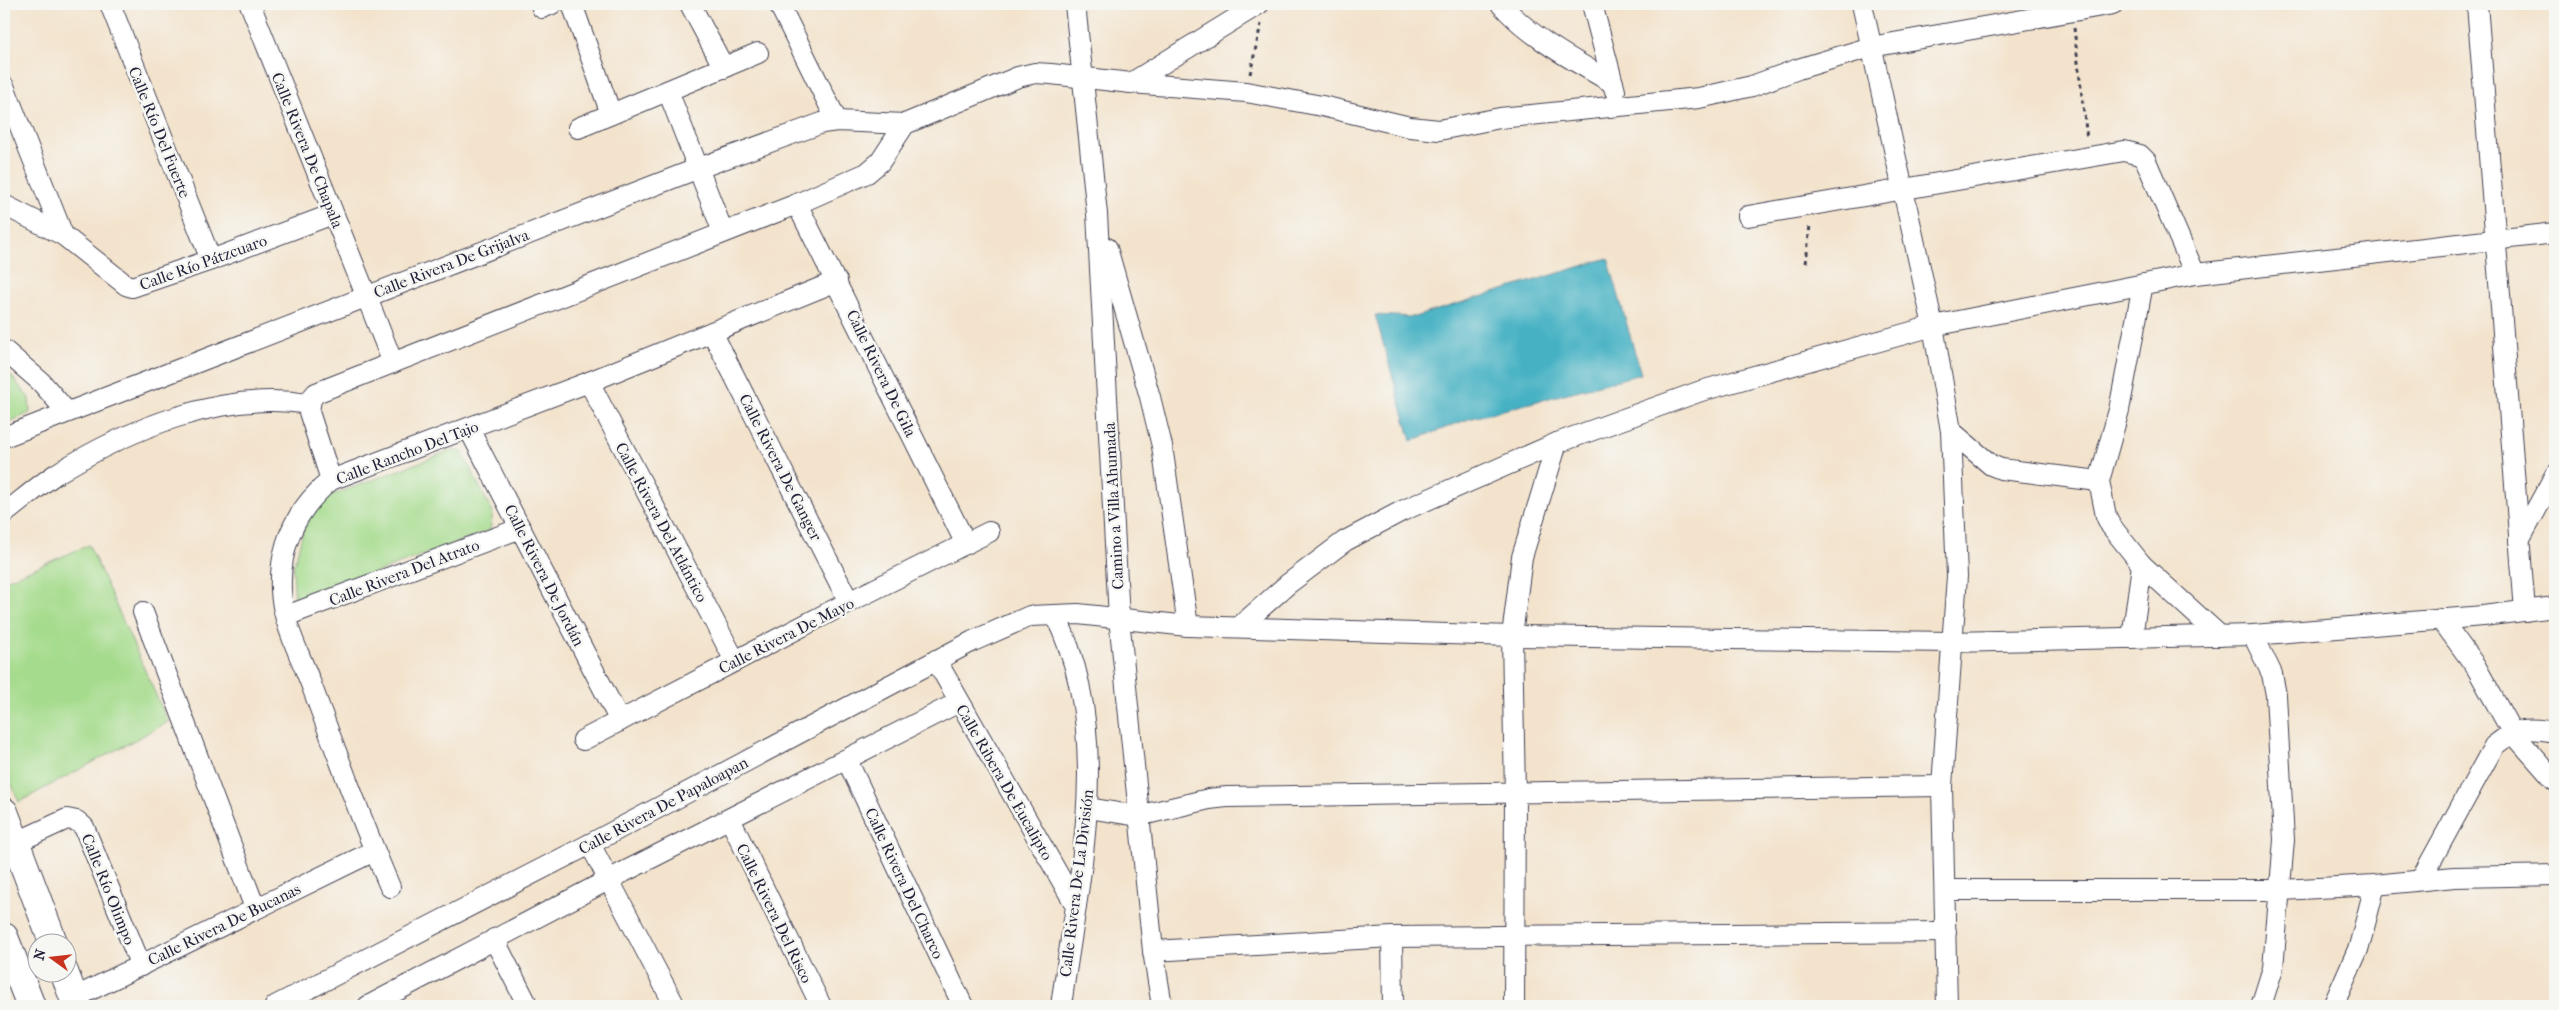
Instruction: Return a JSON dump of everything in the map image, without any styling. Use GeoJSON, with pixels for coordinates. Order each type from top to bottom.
{"type":"FeatureCollection","features":[{"type":"Feature","properties":{"kind":"street","name":"Calle Río Del Fuerte"},"geometry":{"type":"LineString","coordinates":[[110,4],[211,260]]}},
{"type":"Feature","properties":{"kind":"street","name":"Calle Rivera De Chapala"},"geometry":{"type":"LineString","coordinates":[[250,4],[393,362]]}},
{"type":"Feature","properties":{"kind":"street"},"geometry":{"type":"LineString","coordinates":[[572,4],[611,114]]}},
{"type":"Feature","properties":{"kind":"street"},"geometry":{"type":"LineString","coordinates":[[690,4],[724,68]]}},
{"type":"Feature","properties":{"kind":"street"},"geometry":{"type":"LineString","coordinates":[[779,4],[837,121]]}},
{"type":"Feature","properties":{"kind":"street","name":"Camino a Villa Ahumada"},"geometry":{"type":"LineString","coordinates":[[1075,4],[1096,214],[1119,618],[1138,816],[1153,951],[1162,1006]]}},
{"type":"Feature","properties":{"kind":"street"},"geometry":{"type":"LineString","coordinates":[[1502,4],[1513,17],[1553,49],[1613,83]]}},
{"type":"Feature","properties":{"kind":"street"},"geometry":{"type":"LineString","coordinates":[[1592,4],[1619,107]]}},
{"type":"Feature","properties":{"kind":"street"},"geometry":{"type":"LineString","coordinates":[[1862,4],[1933,326],[1951,431],[1957,576],[1942,786],[1946,890],[1947,1006]]}},
{"type":"Feature","properties":{"kind":"street"},"geometry":{"type":"LineString","coordinates":[[331,480],[309,412],[309,404],[316,394],[797,204],[867,173],[880,162],[905,124],[1018,77],[1035,73],[1246,92],[1425,130],[1439,130],[1500,118],[1699,98],[1743,88],[1871,47],[2112,4]]}},
{"type":"Feature","properties":{"kind":"street"},"geometry":{"type":"LineString","coordinates":[[2477,4],[2494,240],[2525,610]]}},
{"type":"Feature","properties":{"kind":"street"},"geometry":{"type":"LineString","coordinates":[[1130,83],[1260,13]]}},
{"type":"Feature","properties":{"kind":"street"},"geometry":{"type":"LineString","coordinates":[[578,128],[758,54]]}},
{"type":"Feature","properties":{"kind":"street"},"geometry":{"type":"LineString","coordinates":[[4,86],[63,236]]}},
{"type":"Feature","properties":{"kind":"street"},"geometry":{"type":"LineString","coordinates":[[668,92],[723,232]]}},
{"type":"Feature","properties":{"kind":"street","name":"Calle Rivera De Grijalva"},"geometry":{"type":"LineString","coordinates":[[4,437],[699,168],[822,123],[837,121],[905,124]]}},
{"type":"Feature","properties":{"kind":"street"},"geometry":{"type":"LineString","coordinates":[[1748,216],[2124,151],[2140,155],[2146,161],[2196,274]]}},
{"type":"Feature","properties":{"kind":"street","name":"Calle Rivera De Gila"},"geometry":{"type":"LineString","coordinates":[[797,204],[837,281],[966,544]]}},
{"type":"Feature","properties":{"kind":"street","name":"Calle Río Pátzcuaro"},"geometry":{"type":"LineString","coordinates":[[4,205],[63,236],[126,285],[132,287],[211,260],[333,214]]}},
{"type":"Feature","properties":{"kind":"street"},"geometry":{"type":"LineString","coordinates":[[1096,214],[1150,397],[1162,446],[1188,626]]}},
{"type":"Feature","properties":{"kind":"street"},"geometry":{"type":"LineString","coordinates":[[1239,627],[1288,584],[1345,541],[1402,511],[1557,444],[1701,391],[1933,326],[2196,274],[2555,233]]}},
{"type":"Feature","properties":{"kind":"street","name":"Calle Rancho Del Tajo"},"geometry":{"type":"LineString","coordinates":[[390,886],[374,851],[286,616],[281,590],[284,559],[290,532],[312,495],[331,480],[589,382],[837,281]]}},
{"type":"Feature","properties":{"kind":"street"},"geometry":{"type":"LineString","coordinates":[[2144,284],[2119,410],[2099,481],[2106,516],[2111,526],[2142,565],[2220,636]]}},
{"type":"Feature","properties":{"kind":"street","name":"Calle Rivera De Ganger"},"geometry":{"type":"LineString","coordinates":[[712,332],[849,602]]}},
{"type":"Feature","properties":{"kind":"street"},"geometry":{"type":"LineString","coordinates":[[4,350],[41,382],[67,412]]}},
{"type":"Feature","properties":{"kind":"street","name":"Calle Rivera Del Atlántico"},"geometry":{"type":"LineString","coordinates":[[589,382],[735,661]]}},
{"type":"Feature","properties":{"kind":"street"},"geometry":{"type":"LineString","coordinates":[[4,514],[55,475],[117,440],[192,413],[225,404],[285,400],[309,404]]}},
{"type":"Feature","properties":{"kind":"street","name":"Calle Rivera De Jordán"},"geometry":{"type":"LineString","coordinates":[[469,429],[620,721]]}},
{"type":"Feature","properties":{"kind":"street"},"geometry":{"type":"LineString","coordinates":[[1951,431],[1991,465],[2001,469],[2099,481]]}},
{"type":"Feature","properties":{"kind":"street"},"geometry":{"type":"LineString","coordinates":[[1514,1006],[1515,794],[1512,636],[1522,557],[1557,444]]}},
{"type":"Feature","properties":{"kind":"street"},"geometry":{"type":"LineString","coordinates":[[2519,541],[2555,475]]}},
{"type":"Feature","properties":{"kind":"street","name":"Calle Rivera Del Atrato"},"geometry":{"type":"LineString","coordinates":[[286,616],[521,528]]}},
{"type":"Feature","properties":{"kind":"street","name":"Calle Rivera De Mayo"},"geometry":{"type":"LineString","coordinates":[[583,740],[849,602],[989,532]]}},
{"type":"Feature","properties":{"kind":"street"},"geometry":{"type":"LineString","coordinates":[[2132,638],[2142,565]]}},
{"type":"Feature","properties":{"kind":"street","name":"Calle Rivera De Papaloapan"},"geometry":{"type":"LineString","coordinates":[[275,1006],[590,844],[936,660],[998,628],[1030,616],[1078,614],[1188,626],[1512,636],[1952,642],[2253,635],[2555,607]]}},
{"type":"Feature","properties":{"kind":"street"},"geometry":{"type":"LineString","coordinates":[[143,612],[255,908]]}},
{"type":"Feature","properties":{"kind":"street","name":"Calle Rivera De La División"},"geometry":{"type":"LineString","coordinates":[[1055,615],[1066,636],[1076,672],[1088,760],[1088,808],[1061,1006]]}},
{"type":"Feature","properties":{"kind":"street"},"geometry":{"type":"LineString","coordinates":[[2441,619],[2476,667],[2512,732],[2555,781]]}},
{"type":"Feature","properties":{"kind":"street"},"geometry":{"type":"LineString","coordinates":[[2253,635],[2272,674],[2276,695],[2284,840],[2281,890],[2272,968],[2261,1006]]}},
{"type":"Feature","properties":{"kind":"street","name":"Calle Ribera De Eucalipto"},"geometry":{"type":"LineString","coordinates":[[936,660],[1075,904]]}},
{"type":"Feature","properties":{"kind":"street"},"geometry":{"type":"LineString","coordinates":[[375,1005],[494,939],[959,702]]}},
{"type":"Feature","properties":{"kind":"street"},"geometry":{"type":"LineString","coordinates":[[2421,879],[2494,746],[2512,732],[2531,728],[2555,732]]}},
{"type":"Feature","properties":{"kind":"street","name":"Calle Rivera Del Charco"},"geometry":{"type":"LineString","coordinates":[[847,760],[963,1006]]}},
{"type":"Feature","properties":{"kind":"street"},"geometry":{"type":"LineString","coordinates":[[1088,808],[1138,816],[1209,798],[1226,797],[1942,786]]}},
{"type":"Feature","properties":{"kind":"street"},"geometry":{"type":"LineString","coordinates":[[4,812],[49,932]]}},
{"type":"Feature","properties":{"kind":"street","name":"Calle Río Olimpo"},"geometry":{"type":"LineString","coordinates":[[15,843],[67,819],[77,821],[84,827],[141,966]]}},
{"type":"Feature","properties":{"kind":"street","name":"Calle Rivera Del Risco"},"geometry":{"type":"LineString","coordinates":[[730,819],[821,1006]]}},
{"type":"Feature","properties":{"kind":"street"},"geometry":{"type":"LineString","coordinates":[[590,844],[675,1006]]}},
{"type":"Feature","properties":{"kind":"street","name":"Calle Rivera De Bucanas"},"geometry":{"type":"LineString","coordinates":[[76,1002],[141,966],[255,908],[374,851]]}},
{"type":"Feature","properties":{"kind":"street"},"geometry":{"type":"LineString","coordinates":[[1946,890],[2281,890],[2375,885],[2421,879],[2555,875]]}},
{"type":"Feature","properties":{"kind":"street"},"geometry":{"type":"LineString","coordinates":[[2333,1006],[2359,947],[2375,885]]}},
{"type":"Feature","properties":{"kind":"street"},"geometry":{"type":"LineString","coordinates":[[1153,951],[1392,937],[1946,932]]}},
{"type":"Feature","properties":{"kind":"street"},"geometry":{"type":"LineString","coordinates":[[4,937],[31,1006]]}},
{"type":"Feature","properties":{"kind":"street"},"geometry":{"type":"LineString","coordinates":[[1392,937],[1393,1006]]}},
{"type":"Feature","properties":{"kind":"street"},"geometry":{"type":"LineString","coordinates":[[494,939],[528,1006]]}},
{"type":"Feature","properties":{"kind":"street"},"geometry":{"type":"LineString","coordinates":[[68,982],[76,1002]]}},
{"type":"Feature","properties":{"kind":"path"},"geometry":{"type":"LineString","coordinates":[[2072,11],[2089,157]]}},
{"type":"Feature","properties":{"kind":"path"},"geometry":{"type":"LineString","coordinates":[[1246,92],[1260,13]]}},
{"type":"Feature","properties":{"kind":"path"},"geometry":{"type":"LineString","coordinates":[[1806,263],[1813,204]]}},
{"type":"Feature","properties":{"kind":"green space"},"geometry":{"type":"Polygon","coordinates":[[[4,367],[29,398],[30,413],[4,424],[4,367]]]}},
{"type":"Feature","properties":{"kind":"green space"},"geometry":{"type":"Polygon","coordinates":[[[452,450],[462,452],[493,513],[490,530],[295,603],[293,569],[304,528],[322,499],[452,450]]]}},
{"type":"Feature","properties":{"kind":"green space"},"geometry":{"type":"Polygon","coordinates":[[[89,545],[168,722],[19,802],[4,766],[4,581],[89,545]]]}},
{"type":"Feature","properties":{"kind":"water"},"geometry":{"type":"Polygon","coordinates":[[[1608,258],[1641,374],[1469,419],[1411,441],[1375,315],[1414,317],[1608,258]]]}}]}
